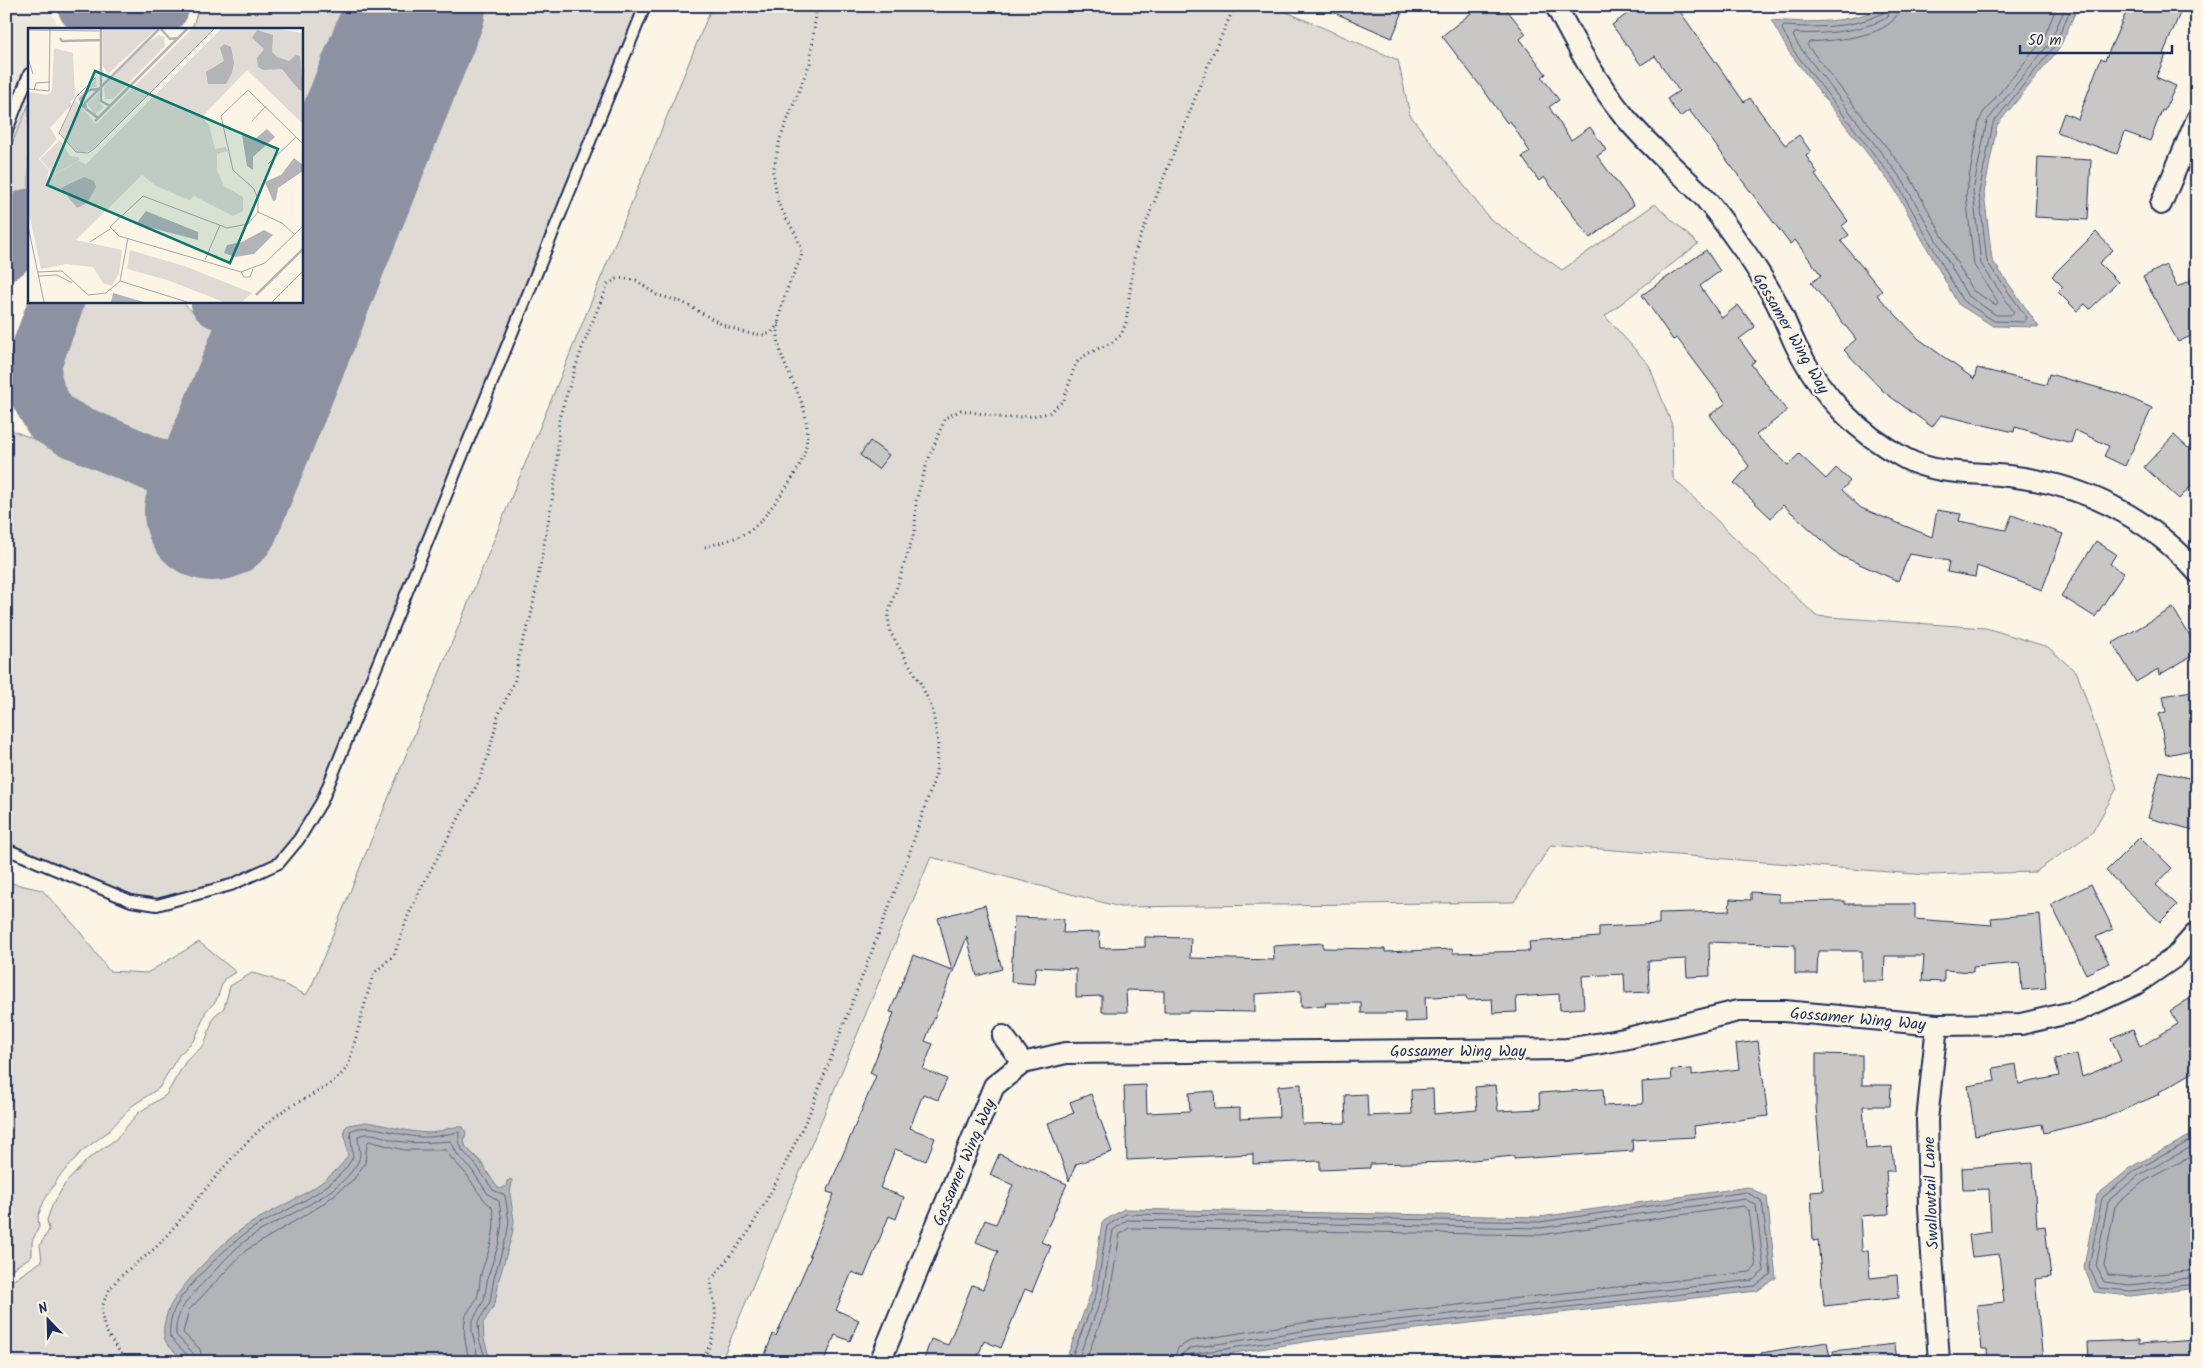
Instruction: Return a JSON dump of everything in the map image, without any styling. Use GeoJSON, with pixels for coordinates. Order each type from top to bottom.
{"type":"FeatureCollection","features":[{"type":"Feature","properties":{"kind":"street","name":"Gossamer Wing Way"},"geometry":{"type":"LineString","coordinates":[[1556,6],[1591,71],[1625,117],[1661,156],[1700,193],[1744,251],[1774,298],[1797,347],[1816,381],[1837,407],[1865,432],[1908,460],[1946,472],[2011,476],[2080,490],[2129,513],[2178,551],[2197,572]]}},
{"type":"Feature","properties":{"kind":"street"},"geometry":{"type":"LineString","coordinates":[[2161,204],[2197,119]]}},
{"type":"Feature","properties":{"kind":"street","name":"Gossamer Wing Way"},"geometry":{"type":"LineString","coordinates":[[880,1362],[994,1086],[1023,1063],[1066,1053],[1567,1049],[1624,1039],[1738,1011],[1784,1011],[1937,1025],[2021,1024],[2078,1011],[2136,984],[2175,957],[2197,932]]}},
{"type":"Feature","properties":{"kind":"street","name":"Swallowtail Lane"},"geometry":{"type":"LineString","coordinates":[[1937,1025],[1927,1120],[1929,1207],[1939,1362]]}},
{"type":"Feature","properties":{"kind":"street"},"geometry":{"type":"LineString","coordinates":[[1003,1036],[1023,1063]]}},
{"type":"Feature","properties":{"kind":"lane"},"geometry":{"type":"LineString","coordinates":[[6,849],[131,901],[157,906],[231,885],[278,863],[299,839],[322,800],[645,6]]}},
{"type":"Feature","properties":{"kind":"lane"},"geometry":{"type":"LineString","coordinates":[[6,133],[28,77]]}},
{"type":"Feature","properties":{"kind":"path"},"geometry":{"type":"LineString","coordinates":[[705,547],[737,536],[756,526],[789,484],[802,462],[806,435],[805,413],[782,355],[778,336],[784,297],[802,252],[797,237],[780,209],[776,196],[773,172],[774,158],[780,138],[810,63],[817,6]]}},
{"type":"Feature","properties":{"kind":"path"},"geometry":{"type":"LineString","coordinates":[[702,1362],[712,1339],[716,1320],[711,1285],[712,1279],[748,1233],[780,1174],[810,1112],[907,860],[936,774],[938,742],[932,708],[921,684],[890,632],[888,622],[890,609],[915,530],[918,491],[937,434],[945,418],[961,410],[1005,418],[1033,416],[1055,410],[1064,400],[1078,361],[1087,354],[1112,343],[1121,335],[1126,323],[1135,251],[1207,69],[1236,6]]}},
{"type":"Feature","properties":{"kind":"path"},"geometry":{"type":"LineString","coordinates":[[128,1362],[112,1342],[104,1325],[102,1307],[110,1289],[120,1276],[158,1245],[207,1186],[255,1135],[281,1112],[342,1075],[349,1062],[373,974],[394,955],[412,908],[479,781],[489,753],[498,716],[514,680],[520,649],[530,621],[557,468],[559,418],[583,345],[608,284],[619,278],[636,280],[657,295],[682,302],[723,325],[746,333],[764,335],[772,332],[779,323]]}},
{"type":"Feature","properties":{"kind":"shaded area"},"geometry":{"type":"Polygon","coordinates":[[[6,6],[49,6],[59,28],[28,28],[28,145],[6,155],[6,6]]]}},
{"type":"Feature","properties":{"kind":"shaded area"},"geometry":{"type":"Polygon","coordinates":[[[199,6],[380,6],[302,197],[302,28],[192,28],[199,6]]]}},
{"type":"Feature","properties":{"kind":"shaded area"},"geometry":{"type":"Polygon","coordinates":[[[452,6],[641,6],[321,791],[297,838],[271,860],[227,881],[161,900],[131,897],[6,845],[6,428],[179,497],[174,508],[238,533],[452,6]]]}},
{"type":"Feature","properties":{"kind":"shaded area"},"geometry":{"type":"Polygon","coordinates":[[[712,6],[1285,6],[1284,11],[1398,60],[1410,115],[1489,218],[1562,270],[1655,204],[1698,244],[1605,316],[1649,365],[1672,425],[1673,478],[1816,616],[1986,628],[2048,647],[2077,673],[2117,788],[2092,833],[2035,872],[1927,875],[1551,845],[1514,902],[1120,907],[931,857],[721,1362],[6,1362],[6,1285],[42,1261],[40,1245],[49,1230],[47,1220],[52,1206],[65,1184],[88,1159],[116,1139],[138,1113],[166,1095],[186,1061],[204,1045],[214,1016],[224,1008],[230,986],[252,973],[271,978],[306,995],[312,985],[712,6]]]}},
{"type":"Feature","properties":{"kind":"shaded area"},"geometry":{"type":"Polygon","coordinates":[[[28,106],[28,191],[6,202],[6,157],[28,106]]]}},
{"type":"Feature","properties":{"kind":"shaded area"},"geometry":{"type":"Polygon","coordinates":[[[79,302],[183,302],[203,319],[220,325],[247,329],[200,442],[188,447],[168,448],[78,407],[65,392],[57,370],[65,335],[79,302]]]}},
{"type":"Feature","properties":{"kind":"shaded area"},"geometry":{"type":"Polygon","coordinates":[[[6,882],[42,890],[77,928],[109,971],[147,973],[199,942],[236,972],[224,979],[216,1001],[206,1011],[195,1039],[178,1056],[159,1088],[132,1106],[109,1131],[82,1151],[59,1177],[44,1201],[38,1216],[39,1227],[32,1241],[32,1256],[6,1273],[6,882]]]}},
{"type":"Feature","properties":{"kind":"water"},"geometry":{"type":"Polygon","coordinates":[[[1885,6],[2078,6],[2059,49],[1997,125],[1984,193],[1992,260],[2039,327],[1993,326],[1958,304],[1894,188],[1789,52],[1771,20],[1800,22],[1830,21],[1858,16],[1885,6]]]}},
{"type":"Feature","properties":{"kind":"water"},"geometry":{"type":"Polygon","coordinates":[[[366,1122],[428,1133],[463,1127],[466,1132],[464,1141],[466,1147],[480,1161],[497,1187],[501,1189],[506,1186],[507,1181],[511,1179],[512,1181],[510,1194],[514,1221],[512,1235],[499,1279],[495,1304],[483,1323],[484,1339],[489,1356],[486,1362],[186,1362],[169,1346],[164,1335],[167,1314],[180,1291],[205,1262],[234,1235],[256,1220],[313,1189],[326,1179],[348,1156],[344,1129],[348,1125],[366,1122]]]}},
{"type":"Feature","properties":{"kind":"water"},"geometry":{"type":"Polygon","coordinates":[[[2197,1132],[2197,1288],[2130,1296],[2094,1292],[2084,1267],[2097,1195],[2133,1166],[2197,1132]]]}},
{"type":"Feature","properties":{"kind":"water"},"geometry":{"type":"Polygon","coordinates":[[[1748,1187],[1767,1197],[1776,1278],[1757,1291],[1317,1340],[1177,1362],[1065,1362],[1091,1293],[1102,1222],[1124,1209],[1540,1217],[1748,1187]]]}},
{"type":"Feature","properties":{"kind":"building"},"geometry":{"type":"Polygon","coordinates":[[[1319,6],[1385,6],[1402,14],[1392,38],[1319,6]]]}},
{"type":"Feature","properties":{"kind":"building"},"geometry":{"type":"Polygon","coordinates":[[[1480,6],[1504,6],[1526,34],[1520,39],[1546,74],[1542,77],[1559,100],[1549,107],[1571,140],[1590,127],[1606,150],[1597,156],[1634,205],[1590,238],[1544,177],[1539,181],[1522,157],[1530,152],[1510,121],[1507,123],[1442,36],[1480,6]]]}},
{"type":"Feature","properties":{"kind":"building"},"geometry":{"type":"Polygon","coordinates":[[[1638,6],[1676,6],[1744,102],[1750,98],[1785,145],[1799,135],[1811,152],[1806,156],[1818,173],[1815,175],[1848,221],[1842,226],[1849,235],[1841,241],[1882,291],[1877,295],[1919,339],[1974,379],[1977,368],[2046,385],[2049,374],[2121,394],[2152,408],[2125,466],[2104,456],[2109,446],[2075,430],[2071,443],[2015,427],[2014,432],[1941,415],[1932,427],[1884,392],[1844,350],[1856,339],[1811,283],[1821,275],[1795,240],[1790,244],[1689,110],[1680,117],[1667,99],[1679,91],[1655,56],[1641,65],[1612,25],[1638,6]]]}},
{"type":"Feature","properties":{"kind":"building"},"geometry":{"type":"Polygon","coordinates":[[[2129,6],[2183,6],[2163,54],[2166,55],[2156,77],[2176,86],[2164,111],[2162,110],[2150,141],[2125,132],[2117,154],[2057,132],[2064,113],[2078,119],[2101,58],[2105,60],[2129,6]]]}},
{"type":"Feature","properties":{"kind":"building"},"geometry":{"type":"Polygon","coordinates":[[[2038,157],[2091,160],[2088,220],[2035,217],[2038,157]]]}},
{"type":"Feature","properties":{"kind":"building"},"geometry":{"type":"Polygon","coordinates":[[[2096,232],[2113,250],[2099,263],[2118,282],[2090,309],[2085,304],[2077,311],[2058,292],[2063,287],[2052,276],[2096,232]]]}},
{"type":"Feature","properties":{"kind":"building"},"geometry":{"type":"Polygon","coordinates":[[[1706,250],[1720,271],[1700,286],[1722,318],[1738,305],[1755,327],[1739,339],[1755,361],[1751,364],[1787,411],[1756,435],[1788,465],[1799,454],[1826,479],[1836,468],[1850,481],[1842,490],[1861,508],[1932,537],[1937,510],[1961,514],[1959,521],[2006,530],[2012,515],[2063,534],[2042,590],[1977,566],[1975,577],[1947,572],[1949,561],[1910,554],[1898,581],[1839,555],[1783,505],[1771,518],[1734,483],[1749,466],[1710,415],[1726,403],[1677,338],[1673,340],[1642,295],[1706,250]]]}},
{"type":"Feature","properties":{"kind":"building"},"geometry":{"type":"Polygon","coordinates":[[[2166,265],[2177,287],[2197,277],[2197,333],[2178,342],[2143,277],[2166,265]]]}},
{"type":"Feature","properties":{"kind":"building"},"geometry":{"type":"Polygon","coordinates":[[[2174,435],[2188,448],[2197,439],[2197,480],[2179,499],[2144,467],[2174,435]]]}},
{"type":"Feature","properties":{"kind":"building"},"geometry":{"type":"Polygon","coordinates":[[[870,441],[889,455],[878,469],[860,455],[870,441]]]}},
{"type":"Feature","properties":{"kind":"building"},"geometry":{"type":"Polygon","coordinates":[[[2096,541],[2116,554],[2110,564],[2124,573],[2095,617],[2061,596],[2096,541]]]}},
{"type":"Feature","properties":{"kind":"building"},"geometry":{"type":"Polygon","coordinates":[[[2173,608],[2197,648],[2197,653],[2159,675],[2158,669],[2136,682],[2113,643],[2173,608]]]}},
{"type":"Feature","properties":{"kind":"building"},"geometry":{"type":"Polygon","coordinates":[[[2197,690],[2197,749],[2166,755],[2159,714],[2166,712],[2163,696],[2197,690]]]}},
{"type":"Feature","properties":{"kind":"building"},"geometry":{"type":"Polygon","coordinates":[[[2160,771],[2197,780],[2197,794],[2193,807],[2197,808],[2197,831],[2148,818],[2160,771]]]}},
{"type":"Feature","properties":{"kind":"building"},"geometry":{"type":"Polygon","coordinates":[[[2140,837],[2172,868],[2156,885],[2177,905],[2160,922],[2106,871],[2140,837]]]}},
{"type":"Feature","properties":{"kind":"building"},"geometry":{"type":"Polygon","coordinates":[[[2091,884],[2113,929],[2096,937],[2109,963],[2086,974],[2051,904],[2091,884]]]}},
{"type":"Feature","properties":{"kind":"building"},"geometry":{"type":"Polygon","coordinates":[[[1751,892],[1779,894],[1779,902],[1845,901],[1845,904],[1915,904],[1915,919],[1992,925],[1991,918],[2040,914],[2046,988],[2022,990],[2020,963],[1973,967],[1973,972],[1944,970],[1944,982],[1922,981],[1924,956],[1885,956],[1884,981],[1862,981],[1862,951],[1818,951],[1817,974],[1795,974],[1795,945],[1709,942],[1710,976],[1687,977],[1686,959],[1648,961],[1649,992],[1625,993],[1624,974],[1582,976],[1584,1008],[1560,1010],[1559,994],[1516,997],[1517,1012],[1493,1013],[1492,999],[1467,1000],[1466,996],[1425,997],[1426,1021],[1405,1022],[1405,1013],[1361,1013],[1361,1003],[1325,1003],[1326,1006],[1301,1007],[1301,991],[1255,994],[1255,1012],[1164,1012],[1164,991],[1126,990],[1127,1012],[1102,1012],[1102,996],[1076,997],[1076,969],[1036,967],[1034,984],[1011,982],[1014,917],[1064,919],[1063,933],[1099,932],[1100,948],[1145,947],[1145,937],[1191,938],[1190,958],[1274,960],[1273,946],[1323,943],[1323,948],[1385,949],[1385,952],[1452,949],[1453,953],[1530,951],[1529,942],[1599,937],[1599,927],[1659,924],[1659,913],[1729,911],[1730,899],[1751,900],[1751,892]]]}},
{"type":"Feature","properties":{"kind":"building"},"geometry":{"type":"Polygon","coordinates":[[[985,905],[1002,969],[977,976],[967,937],[925,1041],[933,1044],[923,1069],[947,1079],[938,1100],[923,1094],[910,1128],[935,1138],[926,1161],[895,1149],[880,1188],[904,1197],[896,1219],[889,1216],[864,1277],[852,1272],[836,1310],[859,1320],[850,1341],[835,1335],[824,1362],[762,1362],[773,1334],[776,1336],[811,1256],[809,1255],[834,1194],[827,1192],[876,1076],[870,1073],[894,1013],[890,1012],[913,955],[952,970],[938,918],[985,905]]]}},
{"type":"Feature","properties":{"kind":"building"},"geometry":{"type":"Polygon","coordinates":[[[2189,999],[2197,1012],[2197,1070],[2159,1092],[2160,1094],[2102,1119],[2044,1133],[2042,1124],[1975,1135],[1968,1086],[1995,1081],[1993,1068],[2016,1064],[2019,1084],[2059,1076],[2055,1059],[2077,1054],[2082,1077],[2121,1061],[2111,1038],[2133,1029],[2140,1047],[2178,1024],[2170,1011],[2189,999]]]}},
{"type":"Feature","properties":{"kind":"building"},"geometry":{"type":"Polygon","coordinates":[[[1758,1041],[1768,1116],[1694,1126],[1695,1137],[1632,1140],[1633,1151],[1514,1159],[1514,1156],[1452,1162],[1370,1164],[1370,1168],[1320,1170],[1320,1161],[1253,1164],[1253,1154],[1127,1160],[1124,1086],[1146,1085],[1147,1113],[1190,1111],[1189,1093],[1214,1091],[1215,1109],[1240,1108],[1240,1119],[1279,1117],[1278,1086],[1301,1084],[1302,1124],[1346,1123],[1345,1095],[1367,1094],[1368,1116],[1412,1114],[1411,1090],[1433,1089],[1434,1114],[1477,1110],[1475,1087],[1495,1085],[1498,1111],[1540,1109],[1539,1093],[1603,1089],[1604,1106],[1643,1104],[1642,1082],[1672,1080],[1671,1070],[1692,1069],[1692,1075],[1739,1069],[1736,1044],[1758,1041]]]}},
{"type":"Feature","properties":{"kind":"building"},"geometry":{"type":"Polygon","coordinates":[[[1816,1054],[1862,1055],[1862,1085],[1891,1085],[1890,1106],[1863,1106],[1866,1149],[1892,1147],[1894,1171],[1886,1171],[1889,1214],[1860,1216],[1862,1251],[1868,1250],[1870,1278],[1897,1275],[1899,1298],[1824,1306],[1818,1240],[1813,1241],[1811,1192],[1823,1191],[1816,1106],[1816,1054]]]}},
{"type":"Feature","properties":{"kind":"building"},"geometry":{"type":"Polygon","coordinates":[[[1091,1094],[1112,1152],[1076,1164],[1069,1181],[1048,1123],[1074,1113],[1070,1102],[1091,1094]]]}},
{"type":"Feature","properties":{"kind":"building"},"geometry":{"type":"Polygon","coordinates":[[[999,1154],[1067,1184],[1041,1242],[1051,1246],[1032,1292],[1025,1289],[1001,1348],[984,1341],[978,1356],[988,1360],[988,1362],[923,1362],[931,1339],[948,1345],[972,1285],[983,1289],[998,1251],[976,1242],[985,1220],[996,1224],[1013,1185],[990,1175],[999,1154]]]}},
{"type":"Feature","properties":{"kind":"building"},"geometry":{"type":"Polygon","coordinates":[[[2033,1163],[2037,1227],[2045,1226],[2051,1277],[2035,1279],[2043,1362],[1988,1362],[1987,1349],[1982,1349],[1977,1305],[2004,1302],[1999,1254],[1972,1257],[1969,1235],[1991,1232],[1989,1189],[1963,1190],[1962,1168],[2033,1163]]]}},
{"type":"Feature","properties":{"kind":"building"},"geometry":{"type":"Polygon","coordinates":[[[2139,1340],[2139,1344],[2197,1340],[2197,1362],[2089,1362],[2088,1342],[2139,1340]]]}},
{"type":"Feature","properties":{"kind":"building"},"geometry":{"type":"Polygon","coordinates":[[[1827,1342],[1831,1362],[1762,1362],[1761,1353],[1827,1342]]]}},
{"type":"Feature","properties":{"kind":"building"},"geometry":{"type":"Polygon","coordinates":[[[1895,1344],[1897,1362],[1834,1362],[1833,1351],[1895,1344]]]}},
{"type":"Feature","properties":{"kind":"taxiway"},"geometry":{"type":"LineString","coordinates":[[85,6],[113,17],[144,14],[162,6]]}},
{"type":"Feature","properties":{"kind":"taxiway"},"geometry":{"type":"LineString","coordinates":[[6,252],[20,223],[28,217]]}},
{"type":"Feature","properties":{"kind":"taxiway"},"geometry":{"type":"LineString","coordinates":[[57,302],[34,363],[34,378],[38,395],[51,418],[72,430],[188,479],[202,480],[214,477],[224,471],[234,461]]}},
{"type":"Feature","properties":{"kind":"taxiway"},"geometry":{"type":"LineString","coordinates":[[220,302],[241,308],[265,307],[277,302]]}},
{"type":"Feature","properties":{"kind":"runway"},"geometry":{"type":"LineString","coordinates":[[302,293],[417,6]]}},
{"type":"Feature","properties":{"kind":"runway"},"geometry":{"type":"LineString","coordinates":[[213,512],[299,302]]}}]}
